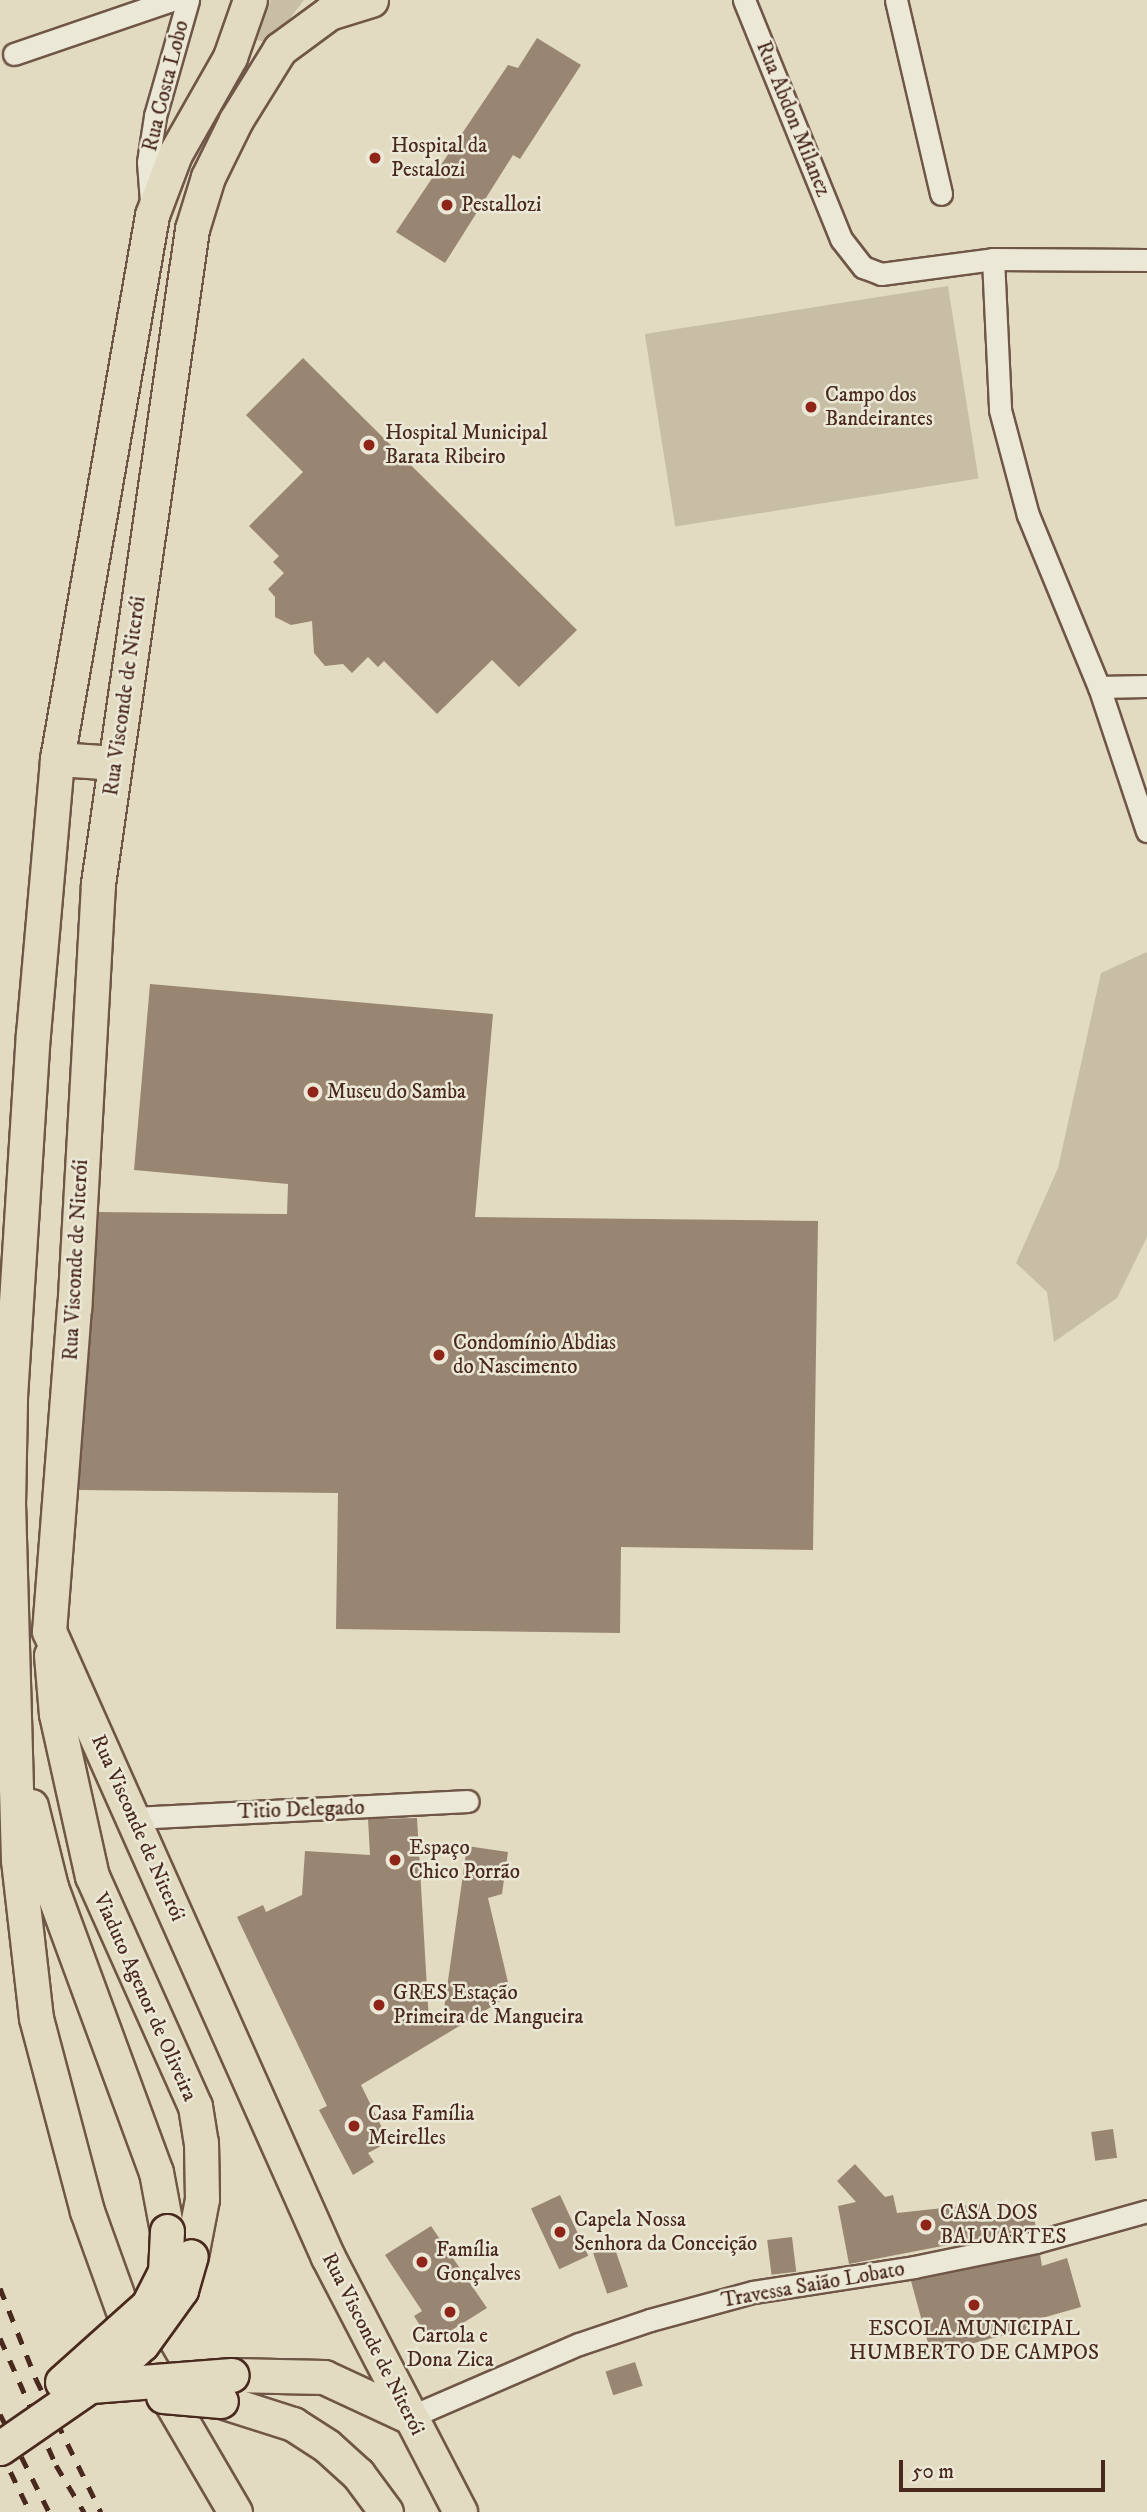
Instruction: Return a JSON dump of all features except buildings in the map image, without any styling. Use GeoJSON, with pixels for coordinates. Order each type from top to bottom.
{"type":"FeatureCollection","features":[{"type":"Feature","properties":{"kind":"main road"},"geometry":{"type":"LineString","coordinates":[[235,2512],[132,2336],[87,2211],[33,1993],[21,1896],[15,1742],[10,1397],[57,759],[152,215],[175,154],[230,57],[250,0]]}},
{"type":"Feature","properties":{"kind":"main road","name":"Rua Visconde de Niterói"},"geometry":{"type":"LineString","coordinates":[[371,0],[329,13],[280,50],[236,120],[208,177],[192,229],[103,847],[49,1631],[328,2256],[460,2512]]}},
{"type":"Feature","properties":{"kind":"main road"},"geometry":{"type":"LineString","coordinates":[[57,759],[116,763]]}},
{"type":"Feature","properties":{"kind":"main road"},"geometry":{"type":"LineString","coordinates":[[50,835],[103,847]]}},
{"type":"Feature","properties":{"kind":"main road","name":"Viaduto Agenor de Oliveira"},"geometry":{"type":"LineString","coordinates":[[0,2431],[59,2395],[117,2367],[156,2327],[181,2290],[202,2199],[195,2106],[128,1963],[92,1876],[56,1714],[49,1631]]}},
{"type":"Feature","properties":{"kind":"main road","name":"Viaduto Agenor de Oliveira"},"geometry":{"type":"LineString","coordinates":[[0,2448],[59,2395],[148,2305],[165,2273],[167,2231],[156,2172],[51,1887],[15,1742]]}},
{"type":"Feature","properties":{"kind":"main road"},"geometry":{"type":"LineString","coordinates":[[59,2395],[232,2375],[324,2377],[410,2417]]}},
{"type":"Feature","properties":{"kind":"main road"},"geometry":{"type":"LineString","coordinates":[[59,2395],[171,2396],[257,2410],[293,2424],[327,2446],[358,2474],[386,2512]]}},
{"type":"Feature","properties":{"kind":"street"},"geometry":{"type":"LineString","coordinates":[[14,54],[172,0]]}},
{"type":"Feature","properties":{"kind":"street","name":"Rua Costa Lobo"},"geometry":{"type":"LineString","coordinates":[[152,215],[148,162],[155,116],[188,0]]}},
{"type":"Feature","properties":{"kind":"street","name":"Rua Abdon Milanez"},"geometry":{"type":"LineString","coordinates":[[744,0],[841,239],[863,267],[881,274],[993,259],[1147,260]]}},
{"type":"Feature","properties":{"kind":"street"},"geometry":{"type":"LineString","coordinates":[[896,0],[941,194]]}},
{"type":"Feature","properties":{"kind":"street"},"geometry":{"type":"LineString","coordinates":[[993,259],[1000,410],[1028,515],[1099,687],[1147,831]]}},
{"type":"Feature","properties":{"kind":"street"},"geometry":{"type":"LineString","coordinates":[[1099,687],[1147,686]]}},
{"type":"Feature","properties":{"kind":"street","name":"Titio Delegado"},"geometry":{"type":"LineString","coordinates":[[134,1818],[468,1801]]}},
{"type":"Feature","properties":{"kind":"street","name":"Travessa Saião Lobato"},"geometry":{"type":"LineString","coordinates":[[410,2417],[579,2344],[650,2320],[753,2292],[914,2267],[1036,2242],[1147,2211]]}},
{"type":"Feature","properties":{"kind":"shaded area"},"geometry":{"type":"Polygon","coordinates":[[[270,0],[304,0],[271,43],[257,40],[270,0]]]}},
{"type":"Feature","properties":{"kind":"shaded area","name":"Campo dos Bandeirantes"},"geometry":{"type":"Polygon","coordinates":[[[948,286],[979,479],[675,527],[645,334],[948,286]]]}},
{"type":"Feature","properties":{"kind":"shaded area"},"geometry":{"type":"Polygon","coordinates":[[[1147,952],[1147,1237],[1117,1298],[1054,1342],[1047,1292],[1016,1263],[1058,1168],[1101,973],[1147,952]]]}},
{"type":"Feature","properties":{"kind":"railway"},"geometry":{"type":"LineString","coordinates":[[0,2288],[36,2379],[101,2512]]}},
{"type":"Feature","properties":{"kind":"railway"},"geometry":{"type":"LineString","coordinates":[[0,2338],[56,2465],[84,2512]]}},
{"type":"Feature","properties":{"kind":"railway"},"geometry":{"type":"LineString","coordinates":[[0,2414],[49,2512]]}},
{"type":"Feature","properties":{"kind":"railway"},"geometry":{"type":"LineString","coordinates":[[0,2450],[30,2512]]}},
{"type":"Feature","properties":{"kind":"place","name":"Hospital da Pestalozi"},"geometry":{"type":"Point","coordinates":[375,158]}},
{"type":"Feature","properties":{"kind":"place","name":"Pestallozi"},"geometry":{"type":"Point","coordinates":[447,205]}},
{"type":"Feature","properties":{"kind":"place","name":"Campo dos Bandeirantes"},"geometry":{"type":"Point","coordinates":[811,407]}},
{"type":"Feature","properties":{"kind":"place","name":"Hospital Municipal Barata Ribeiro"},"geometry":{"type":"Point","coordinates":[369,445]}},
{"type":"Feature","properties":{"kind":"place","name":"Museu do Samba"},"geometry":{"type":"Point","coordinates":[313,1092]}},
{"type":"Feature","properties":{"kind":"place","name":"Condomínio Abdias do Nascimento"},"geometry":{"type":"Point","coordinates":[439,1355]}},
{"type":"Feature","properties":{"kind":"place","name":"Espaço Chico Porrão"},"geometry":{"type":"Point","coordinates":[395,1860]}},
{"type":"Feature","properties":{"kind":"place","name":"GRES Estação Primeira de Mangueira"},"geometry":{"type":"Point","coordinates":[379,2005]}},
{"type":"Feature","properties":{"kind":"place","name":"Casa Família Meirelles"},"geometry":{"type":"Point","coordinates":[354,2126]}},
{"type":"Feature","properties":{"kind":"place","name":"CASA DOS BALUARTES"},"geometry":{"type":"Point","coordinates":[926,2225]}},
{"type":"Feature","properties":{"kind":"place","name":"Capela Nossa Senhora da Conceição"},"geometry":{"type":"Point","coordinates":[560,2232]}},
{"type":"Feature","properties":{"kind":"place","name":"Família Gonçalves"},"geometry":{"type":"Point","coordinates":[422,2262]}},
{"type":"Feature","properties":{"kind":"place","name":"ESCOLA MUNICIPAL HUMBERTO DE CAMPOS"},"geometry":{"type":"Point","coordinates":[974,2305]}},
{"type":"Feature","properties":{"kind":"place","name":"Cartola e Dona Zica"},"geometry":{"type":"Point","coordinates":[450,2312]}}]}
